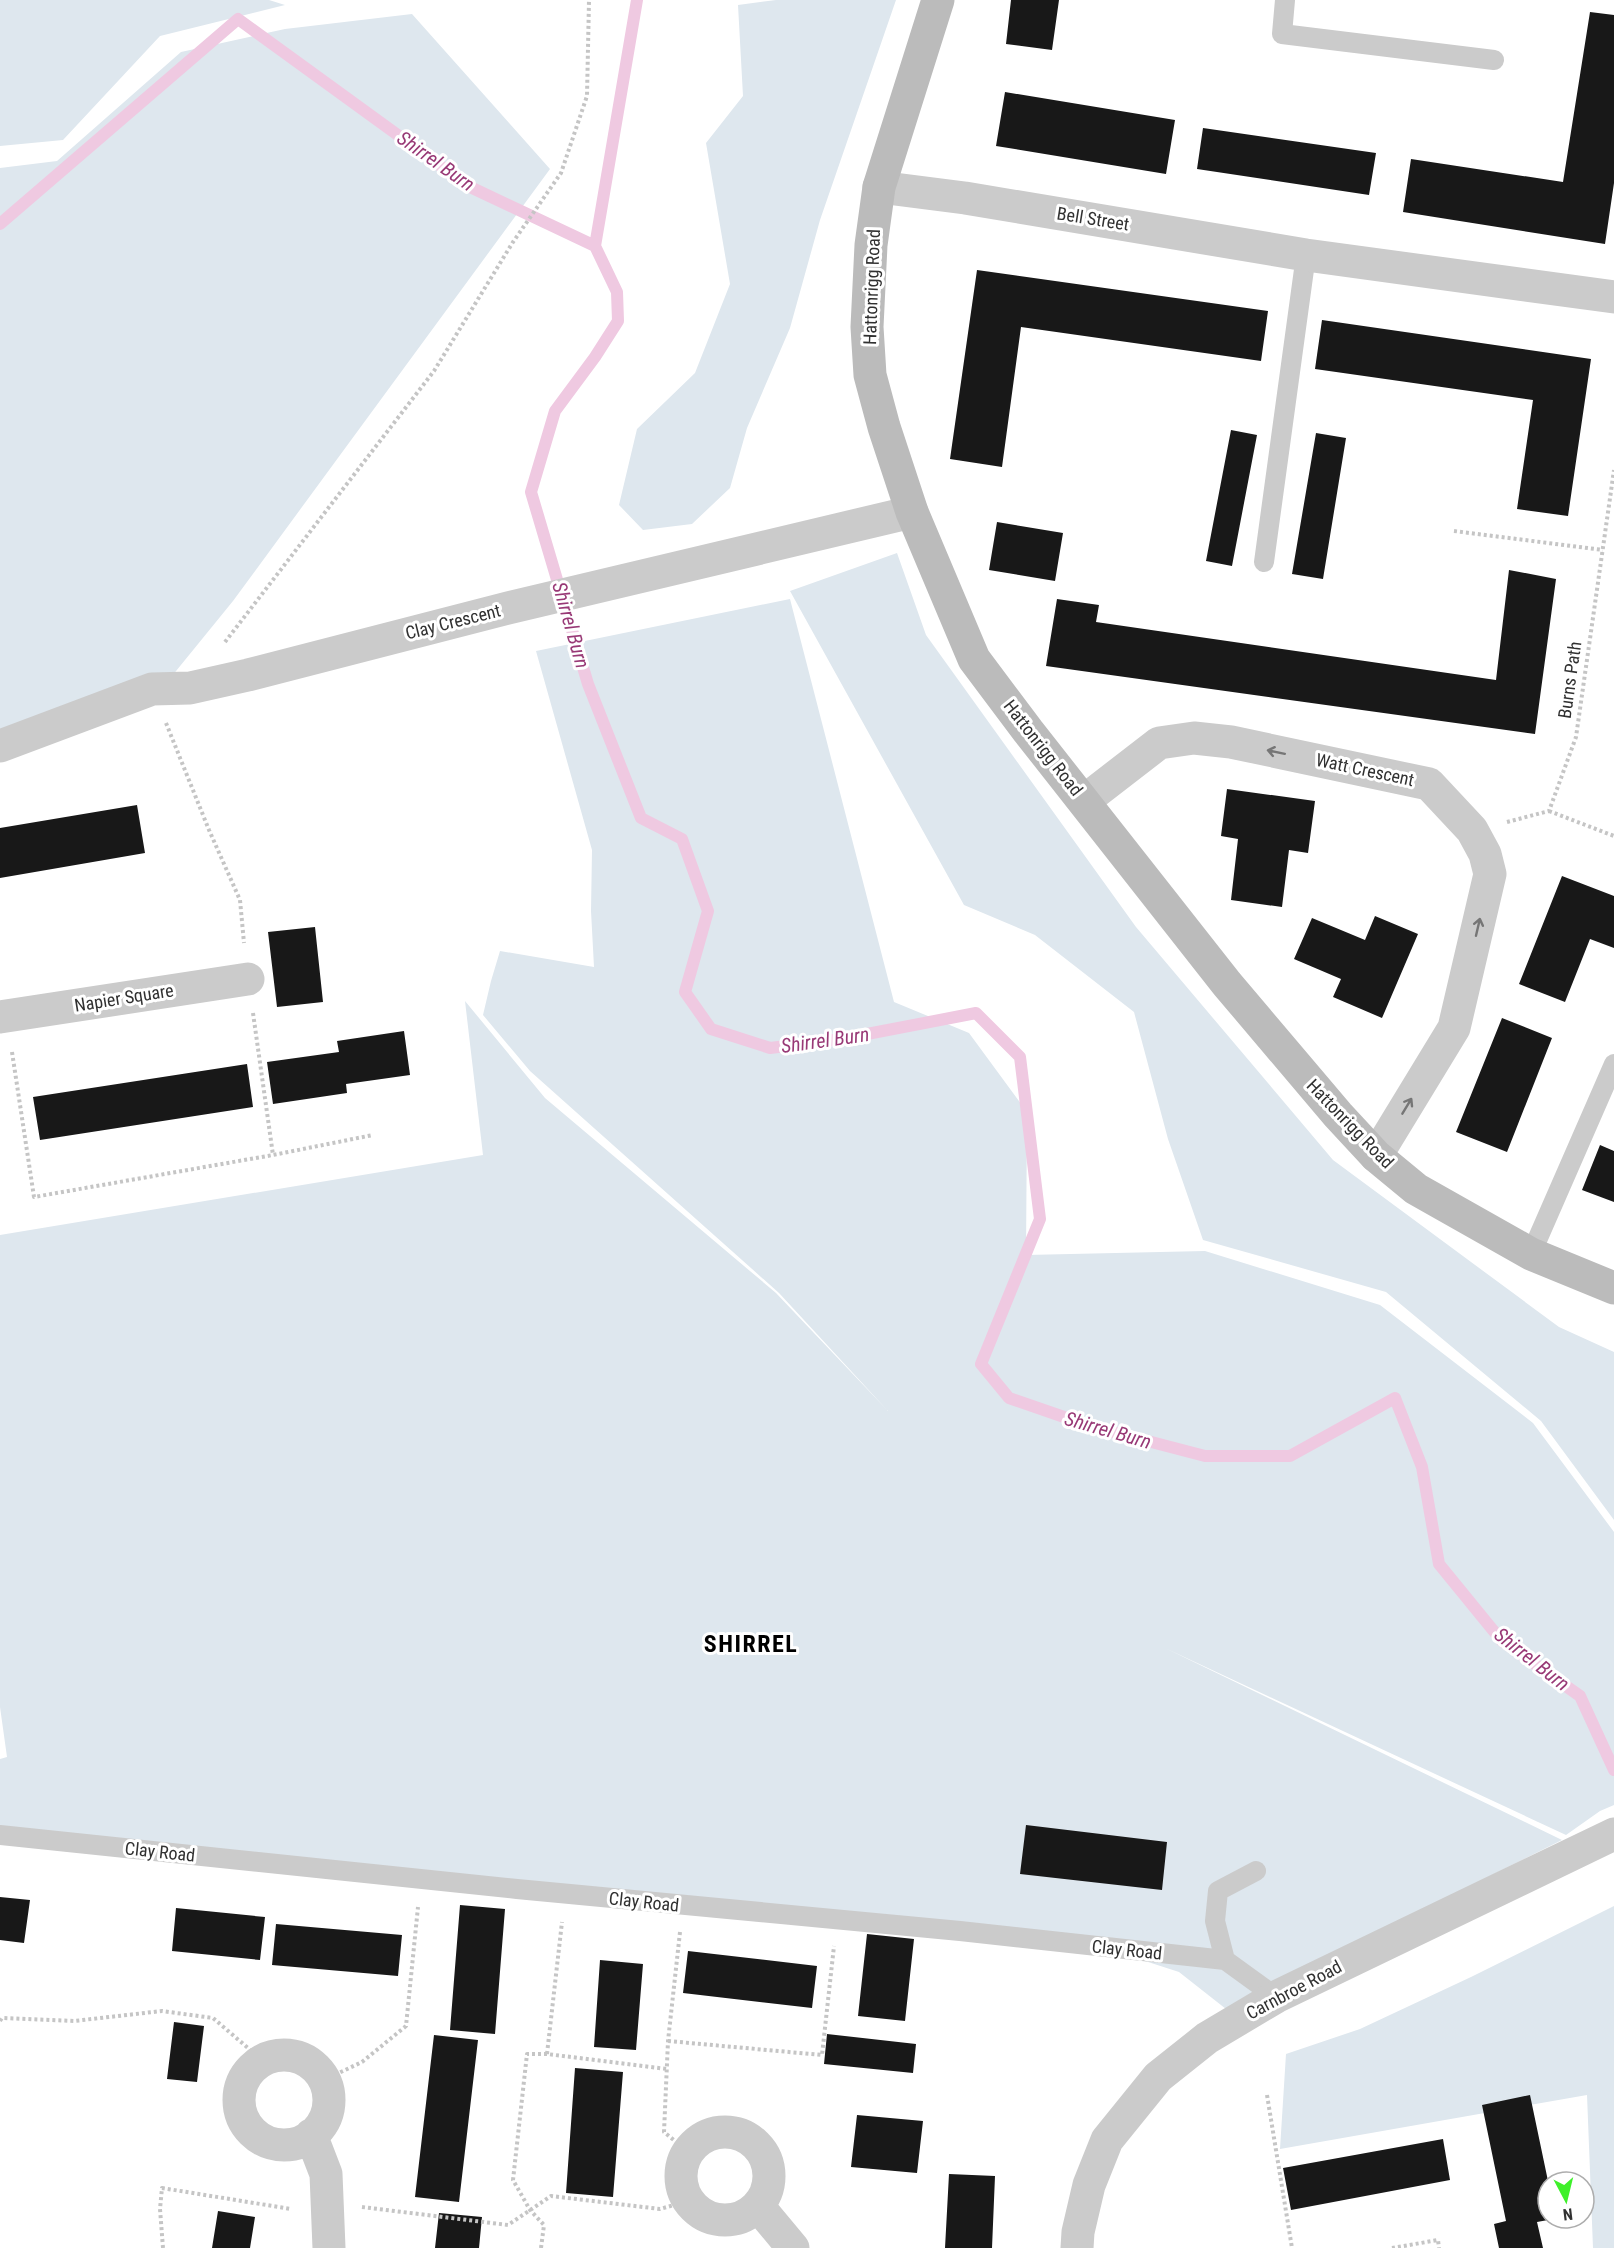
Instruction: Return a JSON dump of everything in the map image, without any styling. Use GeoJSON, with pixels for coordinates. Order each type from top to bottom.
{"type":"FeatureCollection","features":[{"type":"Feature","properties":{"kind":"street","name":"Hattonrigg Road"},"geometry":{"type":"LineString","coordinates":[[938,0],[879,186],[871,245],[867,327],[870,375],[884,427],[912,512],[974,659],[1227,984],[1338,1115],[1376,1156],[1416,1189],[1531,1254],[1614,1288]]}},
{"type":"Feature","properties":{"kind":"street","name":"Bell Street"},"geometry":{"type":"LineString","coordinates":[[879,186],[965,198],[1306,255],[1614,297]]}},
{"type":"Feature","properties":{"kind":"street","name":"Clay Crescent"},"geometry":{"type":"LineString","coordinates":[[0,746],[152,689],[190,688],[508,608],[912,512]]}},
{"type":"Feature","properties":{"kind":"street","name":"Watt Crescent"},"geometry":{"type":"LineString","coordinates":[[1084,801],[1159,743],[1194,738],[1231,742],[1429,784],[1472,830],[1485,854],[1490,874],[1454,1028],[1376,1156]]}},
{"type":"Feature","properties":{"kind":"street","name":"Napier Square"},"geometry":{"type":"LineString","coordinates":[[3,1017],[248,979]]}},
{"type":"Feature","properties":{"kind":"street","name":"Carnbroe Road"},"geometry":{"type":"LineString","coordinates":[[1077,2248],[1078,2232],[1089,2185],[1107,2140],[1158,2077],[1207,2038],[1276,1996],[1614,1834]]}},
{"type":"Feature","properties":{"kind":"street"},"geometry":{"type":"LineString","coordinates":[[283,2055],[304,2059],[316,2068],[324,2080],[329,2095],[328,2110],[322,2125],[298,2143],[269,2142],[256,2135],[246,2124],[240,2111],[239,2096],[242,2082],[250,2070],[262,2060],[283,2055]]}},
{"type":"Feature","properties":{"kind":"street"},"geometry":{"type":"LineString","coordinates":[[710,2133],[739,2133],[752,2141],[762,2152],[768,2165],[769,2179],[766,2194],[758,2206],[732,2220],[717,2220],[703,2215],[688,2201],[680,2179],[681,2165],[687,2151],[697,2140],[710,2133]]}},
{"type":"Feature","properties":{"kind":"street"},"geometry":{"type":"LineString","coordinates":[[311,2135],[326,2174],[329,2248]]}},
{"type":"Feature","properties":{"kind":"street"},"geometry":{"type":"LineString","coordinates":[[758,2206],[793,2248]]}},
{"type":"Feature","properties":{"kind":"lane"},"geometry":{"type":"LineString","coordinates":[[1285,0],[1282,34],[1494,60]]}},
{"type":"Feature","properties":{"kind":"lane"},"geometry":{"type":"LineString","coordinates":[[1264,562],[1306,255]]}},
{"type":"Feature","properties":{"kind":"lane"},"geometry":{"type":"LineString","coordinates":[[1531,1254],[1614,1064]]}},
{"type":"Feature","properties":{"kind":"lane","name":"Clay Road"},"geometry":{"type":"LineString","coordinates":[[0,1835],[837,1921],[960,1931],[1225,1960],[1276,1996]]}},
{"type":"Feature","properties":{"kind":"lane"},"geometry":{"type":"LineString","coordinates":[[1225,1960],[1215,1920],[1218,1891],[1256,1871]]}},
{"type":"Feature","properties":{"kind":"path"},"geometry":{"type":"LineString","coordinates":[[190,688],[435,371],[513,242],[561,173],[587,96],[589,0]]}},
{"type":"Feature","properties":{"kind":"path","name":"Burns Path"},"geometry":{"type":"LineString","coordinates":[[1549,811],[1576,737],[1614,470]]}},
{"type":"Feature","properties":{"kind":"path"},"geometry":{"type":"LineString","coordinates":[[1454,531],[1603,550]]}},
{"type":"Feature","properties":{"kind":"path"},"geometry":{"type":"LineString","coordinates":[[1472,830],[1549,811],[1614,836]]}},
{"type":"Feature","properties":{"kind":"path"},"geometry":{"type":"LineString","coordinates":[[3,1017],[34,1197],[273,1155]]}},
{"type":"Feature","properties":{"kind":"path"},"geometry":{"type":"LineString","coordinates":[[324,2080],[362,2062],[406,2026],[419,1897]]}},
{"type":"Feature","properties":{"kind":"path"},"geometry":{"type":"LineString","coordinates":[[547,2054],[563,1915]]}},
{"type":"Feature","properties":{"kind":"path"},"geometry":{"type":"LineString","coordinates":[[668,2041],[822,2055],[837,1921]]}},
{"type":"Feature","properties":{"kind":"path"},"geometry":{"type":"LineString","coordinates":[[681,1923],[668,2041],[664,2132],[687,2151]]}},
{"type":"Feature","properties":{"kind":"path"},"geometry":{"type":"LineString","coordinates":[[0,2021],[2,2018],[74,2021],[162,2011],[213,2018],[262,2060]]}},
{"type":"Feature","properties":{"kind":"path"},"geometry":{"type":"LineString","coordinates":[[541,2248],[544,2225],[530,2210],[513,2180],[527,2054],[547,2054],[667,2069]]}},
{"type":"Feature","properties":{"kind":"path"},"geometry":{"type":"LineString","coordinates":[[1267,2095],[1292,2248]]}},
{"type":"Feature","properties":{"kind":"path"},"geometry":{"type":"LineString","coordinates":[[163,2248],[160,2209],[162,2188],[328,2209],[508,2224],[551,2196],[660,2209],[688,2201]]}},
{"type":"Feature","properties":{"kind":"path"},"geometry":{"type":"LineString","coordinates":[[1392,2248],[1438,2240],[1439,2248]]}},
{"type":"Feature","properties":{"kind":"shaded area"},"geometry":{"type":"Polygon","coordinates":[[[0,0],[269,0],[285,5],[160,36],[63,140],[0,146],[0,0]]]}},
{"type":"Feature","properties":{"kind":"shaded area"},"geometry":{"type":"Polygon","coordinates":[[[776,0],[896,0],[820,220],[790,328],[747,428],[730,488],[692,524],[643,530],[619,505],[637,429],[695,373],[730,284],[706,143],[743,96],[738,5],[776,0]]]}},
{"type":"Feature","properties":{"kind":"shaded area"},"geometry":{"type":"Polygon","coordinates":[[[412,14],[550,169],[233,601],[150,703],[0,756],[0,168],[57,161],[181,52],[285,29],[412,14]]]}},
{"type":"Feature","properties":{"kind":"shaded area"},"geometry":{"type":"Polygon","coordinates":[[[897,553],[926,635],[1136,927],[1333,1160],[1559,1327],[1614,1352],[1614,1520],[1541,1421],[1386,1292],[1203,1240],[1168,1139],[1134,1012],[1035,935],[964,905],[790,591],[897,553]]]}},
{"type":"Feature","properties":{"kind":"shaded area"},"geometry":{"type":"Polygon","coordinates":[[[790,599],[894,1002],[969,1033],[1027,1112],[1026,1255],[1205,1251],[1380,1305],[1533,1423],[1614,1532],[1614,1805],[1600,1811],[1566,1835],[1165,1648],[1562,1840],[1226,2009],[1179,1972],[1114,1951],[0,1844],[0,1759],[7,1757],[0,1707],[0,1235],[483,1155],[465,1001],[545,1098],[776,1293],[888,1411],[779,1293],[530,1071],[483,1015],[500,951],[594,967],[591,911],[592,850],[536,651],[790,599]]]}},
{"type":"Feature","properties":{"kind":"shaded area"},"geometry":{"type":"Polygon","coordinates":[[[1614,1906],[1614,2248],[1593,2248],[1592,2230],[1596,2230],[1596,2170],[1590,2170],[1587,2095],[1280,2149],[1286,2054],[1360,2029],[1614,1906]]]}},
{"type":"Feature","properties":{"kind":"building"},"geometry":{"type":"Polygon","coordinates":[[[1011,0],[1059,0],[1052,50],[1006,44],[1011,0]]]}},
{"type":"Feature","properties":{"kind":"building"},"geometry":{"type":"Polygon","coordinates":[[[1590,12],[1614,15],[1614,183],[1605,244],[1403,212],[1411,159],[1563,182],[1590,12]]]}},
{"type":"Feature","properties":{"kind":"building"},"geometry":{"type":"Polygon","coordinates":[[[1005,92],[1175,120],[1166,174],[996,146],[1005,92]]]}},
{"type":"Feature","properties":{"kind":"building"},"geometry":{"type":"Polygon","coordinates":[[[1203,128],[1376,153],[1369,195],[1197,169],[1203,128]]]}},
{"type":"Feature","properties":{"kind":"building"},"geometry":{"type":"Polygon","coordinates":[[[977,270],[1268,311],[1261,361],[1021,327],[1002,467],[950,459],[977,270]]]}},
{"type":"Feature","properties":{"kind":"building"},"geometry":{"type":"Polygon","coordinates":[[[1322,320],[1591,359],[1568,516],[1517,509],[1533,400],[1315,369],[1322,320]]]}},
{"type":"Feature","properties":{"kind":"building"},"geometry":{"type":"Polygon","coordinates":[[[1231,430],[1257,435],[1232,566],[1206,561],[1231,430]]]}},
{"type":"Feature","properties":{"kind":"building"},"geometry":{"type":"Polygon","coordinates":[[[1316,433],[1346,438],[1323,579],[1292,574],[1316,433]]]}},
{"type":"Feature","properties":{"kind":"building"},"geometry":{"type":"Polygon","coordinates":[[[997,522],[1063,533],[1055,581],[989,570],[997,522]]]}},
{"type":"Feature","properties":{"kind":"building"},"geometry":{"type":"Polygon","coordinates":[[[1509,570],[1556,579],[1535,734],[1046,666],[1057,599],[1099,605],[1096,622],[1496,680],[1509,570]]]}},
{"type":"Feature","properties":{"kind":"building"},"geometry":{"type":"Polygon","coordinates":[[[1227,789],[1315,801],[1308,853],[1289,850],[1282,907],[1231,900],[1238,839],[1221,836],[1227,789]]]}},
{"type":"Feature","properties":{"kind":"building"},"geometry":{"type":"Polygon","coordinates":[[[137,805],[145,853],[0,878],[0,828],[137,805]]]}},
{"type":"Feature","properties":{"kind":"building"},"geometry":{"type":"Polygon","coordinates":[[[1562,876],[1614,896],[1614,948],[1590,939],[1565,1002],[1519,984],[1562,876]]]}},
{"type":"Feature","properties":{"kind":"building"},"geometry":{"type":"Polygon","coordinates":[[[1375,916],[1418,934],[1382,1018],[1333,997],[1341,979],[1294,959],[1312,918],[1365,940],[1375,916]]]}},
{"type":"Feature","properties":{"kind":"building"},"geometry":{"type":"Polygon","coordinates":[[[315,927],[323,1002],[277,1007],[268,932],[315,927]]]}},
{"type":"Feature","properties":{"kind":"building"},"geometry":{"type":"Polygon","coordinates":[[[1502,1018],[1552,1038],[1507,1152],[1456,1132],[1502,1018]]]}},
{"type":"Feature","properties":{"kind":"building"},"geometry":{"type":"Polygon","coordinates":[[[404,1031],[410,1075],[346,1084],[347,1093],[273,1104],[267,1062],[339,1052],[337,1041],[404,1031]]]}},
{"type":"Feature","properties":{"kind":"building"},"geometry":{"type":"Polygon","coordinates":[[[247,1064],[253,1107],[40,1140],[33,1097],[247,1064]]]}},
{"type":"Feature","properties":{"kind":"building"},"geometry":{"type":"Polygon","coordinates":[[[1600,1145],[1614,1151],[1614,1202],[1582,1190],[1600,1145]]]}},
{"type":"Feature","properties":{"kind":"building"},"geometry":{"type":"Polygon","coordinates":[[[1026,1825],[1167,1842],[1162,1890],[1020,1874],[1026,1825]]]}},
{"type":"Feature","properties":{"kind":"building"},"geometry":{"type":"Polygon","coordinates":[[[0,1897],[30,1900],[24,1943],[0,1940],[0,1897]]]}},
{"type":"Feature","properties":{"kind":"building"},"geometry":{"type":"Polygon","coordinates":[[[460,1905],[505,1909],[495,2034],[450,2030],[460,1905]]]}},
{"type":"Feature","properties":{"kind":"building"},"geometry":{"type":"Polygon","coordinates":[[[176,1908],[265,1917],[260,1960],[172,1951],[176,1908]]]}},
{"type":"Feature","properties":{"kind":"building"},"geometry":{"type":"Polygon","coordinates":[[[276,1924],[402,1935],[398,1976],[272,1965],[276,1924]]]}},
{"type":"Feature","properties":{"kind":"building"},"geometry":{"type":"Polygon","coordinates":[[[867,1934],[914,1939],[905,2021],[858,2016],[867,1934]]]}},
{"type":"Feature","properties":{"kind":"building"},"geometry":{"type":"Polygon","coordinates":[[[688,1951],[817,1966],[812,2008],[683,1993],[688,1951]]]}},
{"type":"Feature","properties":{"kind":"building"},"geometry":{"type":"Polygon","coordinates":[[[600,1960],[643,1964],[636,2050],[594,2047],[600,1960]]]}},
{"type":"Feature","properties":{"kind":"building"},"geometry":{"type":"Polygon","coordinates":[[[174,2022],[204,2026],[197,2082],[167,2079],[174,2022]]]}},
{"type":"Feature","properties":{"kind":"building"},"geometry":{"type":"Polygon","coordinates":[[[827,2034],[916,2044],[913,2073],[824,2064],[827,2034]]]}},
{"type":"Feature","properties":{"kind":"building"},"geometry":{"type":"Polygon","coordinates":[[[434,2035],[478,2040],[459,2202],[415,2197],[434,2035]]]}},
{"type":"Feature","properties":{"kind":"building"},"geometry":{"type":"Polygon","coordinates":[[[575,2068],[623,2072],[613,2197],[566,2193],[575,2068]]]}},
{"type":"Feature","properties":{"kind":"building"},"geometry":{"type":"Polygon","coordinates":[[[1530,2095],[1546,2170],[1536,2170],[1536,2230],[1539,2230],[1543,2248],[1499,2248],[1494,2224],[1506,2221],[1482,2105],[1530,2095]]]}},
{"type":"Feature","properties":{"kind":"building"},"geometry":{"type":"Polygon","coordinates":[[[857,2115],[923,2121],[917,2173],[851,2167],[857,2115]]]}},
{"type":"Feature","properties":{"kind":"building"},"geometry":{"type":"Polygon","coordinates":[[[1443,2139],[1450,2180],[1291,2210],[1283,2168],[1443,2139]]]}},
{"type":"Feature","properties":{"kind":"building"},"geometry":{"type":"Polygon","coordinates":[[[949,2174],[995,2176],[992,2248],[945,2248],[949,2174]]]}},
{"type":"Feature","properties":{"kind":"building"},"geometry":{"type":"Polygon","coordinates":[[[218,2211],[255,2217],[250,2248],[212,2248],[218,2211]]]}},
{"type":"Feature","properties":{"kind":"building"},"geometry":{"type":"Polygon","coordinates":[[[439,2213],[482,2217],[479,2248],[435,2248],[439,2213]]]}},
{"type":"Feature","properties":{"kind":"waterway"},"geometry":{"type":"LineString","coordinates":[[595,246],[637,0]]}},
{"type":"Feature","properties":{"kind":"waterway","name":"Shirrel Burn"},"geometry":{"type":"LineString","coordinates":[[0,224],[238,19],[468,186],[595,246],[617,292],[618,321],[595,357],[555,411],[531,492],[588,684],[641,818],[682,839],[708,911],[685,992],[711,1029],[770,1048],[841,1039],[976,1013],[1020,1057],[1040,1219],[981,1364],[1009,1398],[1090,1426],[1205,1456],[1290,1456],[1395,1398],[1422,1467],[1439,1564],[1501,1640],[1580,1696],[1614,1770]]}},
{"type":"Feature","properties":{"kind":"district","name":"SHIRREL"},"geometry":{"type":"Point","coordinates":[751,1644]}}]}
